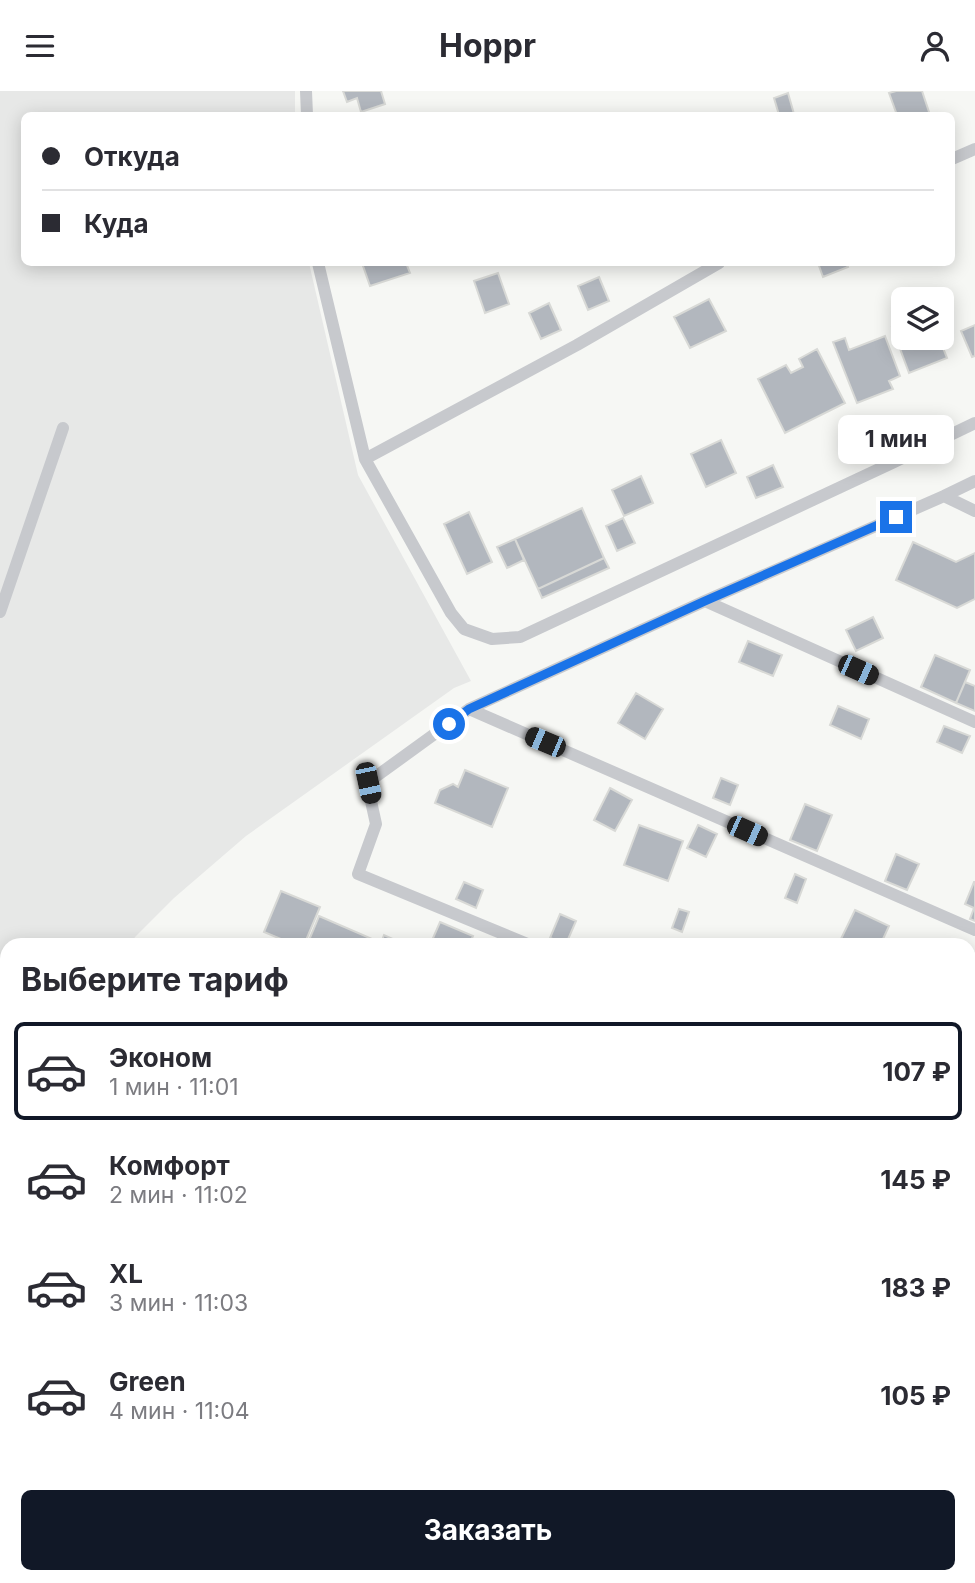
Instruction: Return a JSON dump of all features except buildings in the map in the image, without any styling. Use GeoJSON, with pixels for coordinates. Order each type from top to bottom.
{"type":"FeatureCollection","features":[{"type":"Feature","properties":{"kind":"lane"},"geometry":{"type":"LineString","coordinates":[[306,91],[307,112]]}},
{"type":"Feature","properties":{"kind":"lane"},"geometry":{"type":"LineString","coordinates":[[955,158],[975,149]]}},
{"type":"Feature","properties":{"kind":"lane"},"geometry":{"type":"LineString","coordinates":[[319,266],[365,459],[451,613],[464,629],[492,639],[520,637],[975,423]]}},
{"type":"Feature","properties":{"kind":"lane"},"geometry":{"type":"LineString","coordinates":[[365,459],[578,345],[714,266]]}},
{"type":"Feature","properties":{"kind":"lane"},"geometry":{"type":"LineString","coordinates":[[0,612],[63,428]]}},
{"type":"Feature","properties":{"kind":"lane"},"geometry":{"type":"LineString","coordinates":[[513,938],[358,874],[376,824],[368,783],[469,709],[975,481]]}},
{"type":"Feature","properties":{"kind":"lane"},"geometry":{"type":"LineString","coordinates":[[944,496],[975,511]]}},
{"type":"Feature","properties":{"kind":"lane"},"geometry":{"type":"LineString","coordinates":[[705,601],[975,722]]}},
{"type":"Feature","properties":{"kind":"lane"},"geometry":{"type":"LineString","coordinates":[[469,709],[975,930]]}},
{"type":"Feature","properties":{"kind":"shaded area"},"geometry":{"type":"Polygon","coordinates":[[[0,91],[295,91],[295,112],[21,112],[21,266],[310,266],[358,475],[471,681],[454,688],[246,836],[174,898],[134,938],[0,938],[0,91]]]}},
{"type":"Feature","properties":{"kind":"route"},"geometry":{"type":"LineString","coordinates":[[449,724],[469,709],[896,517]]}}]}
